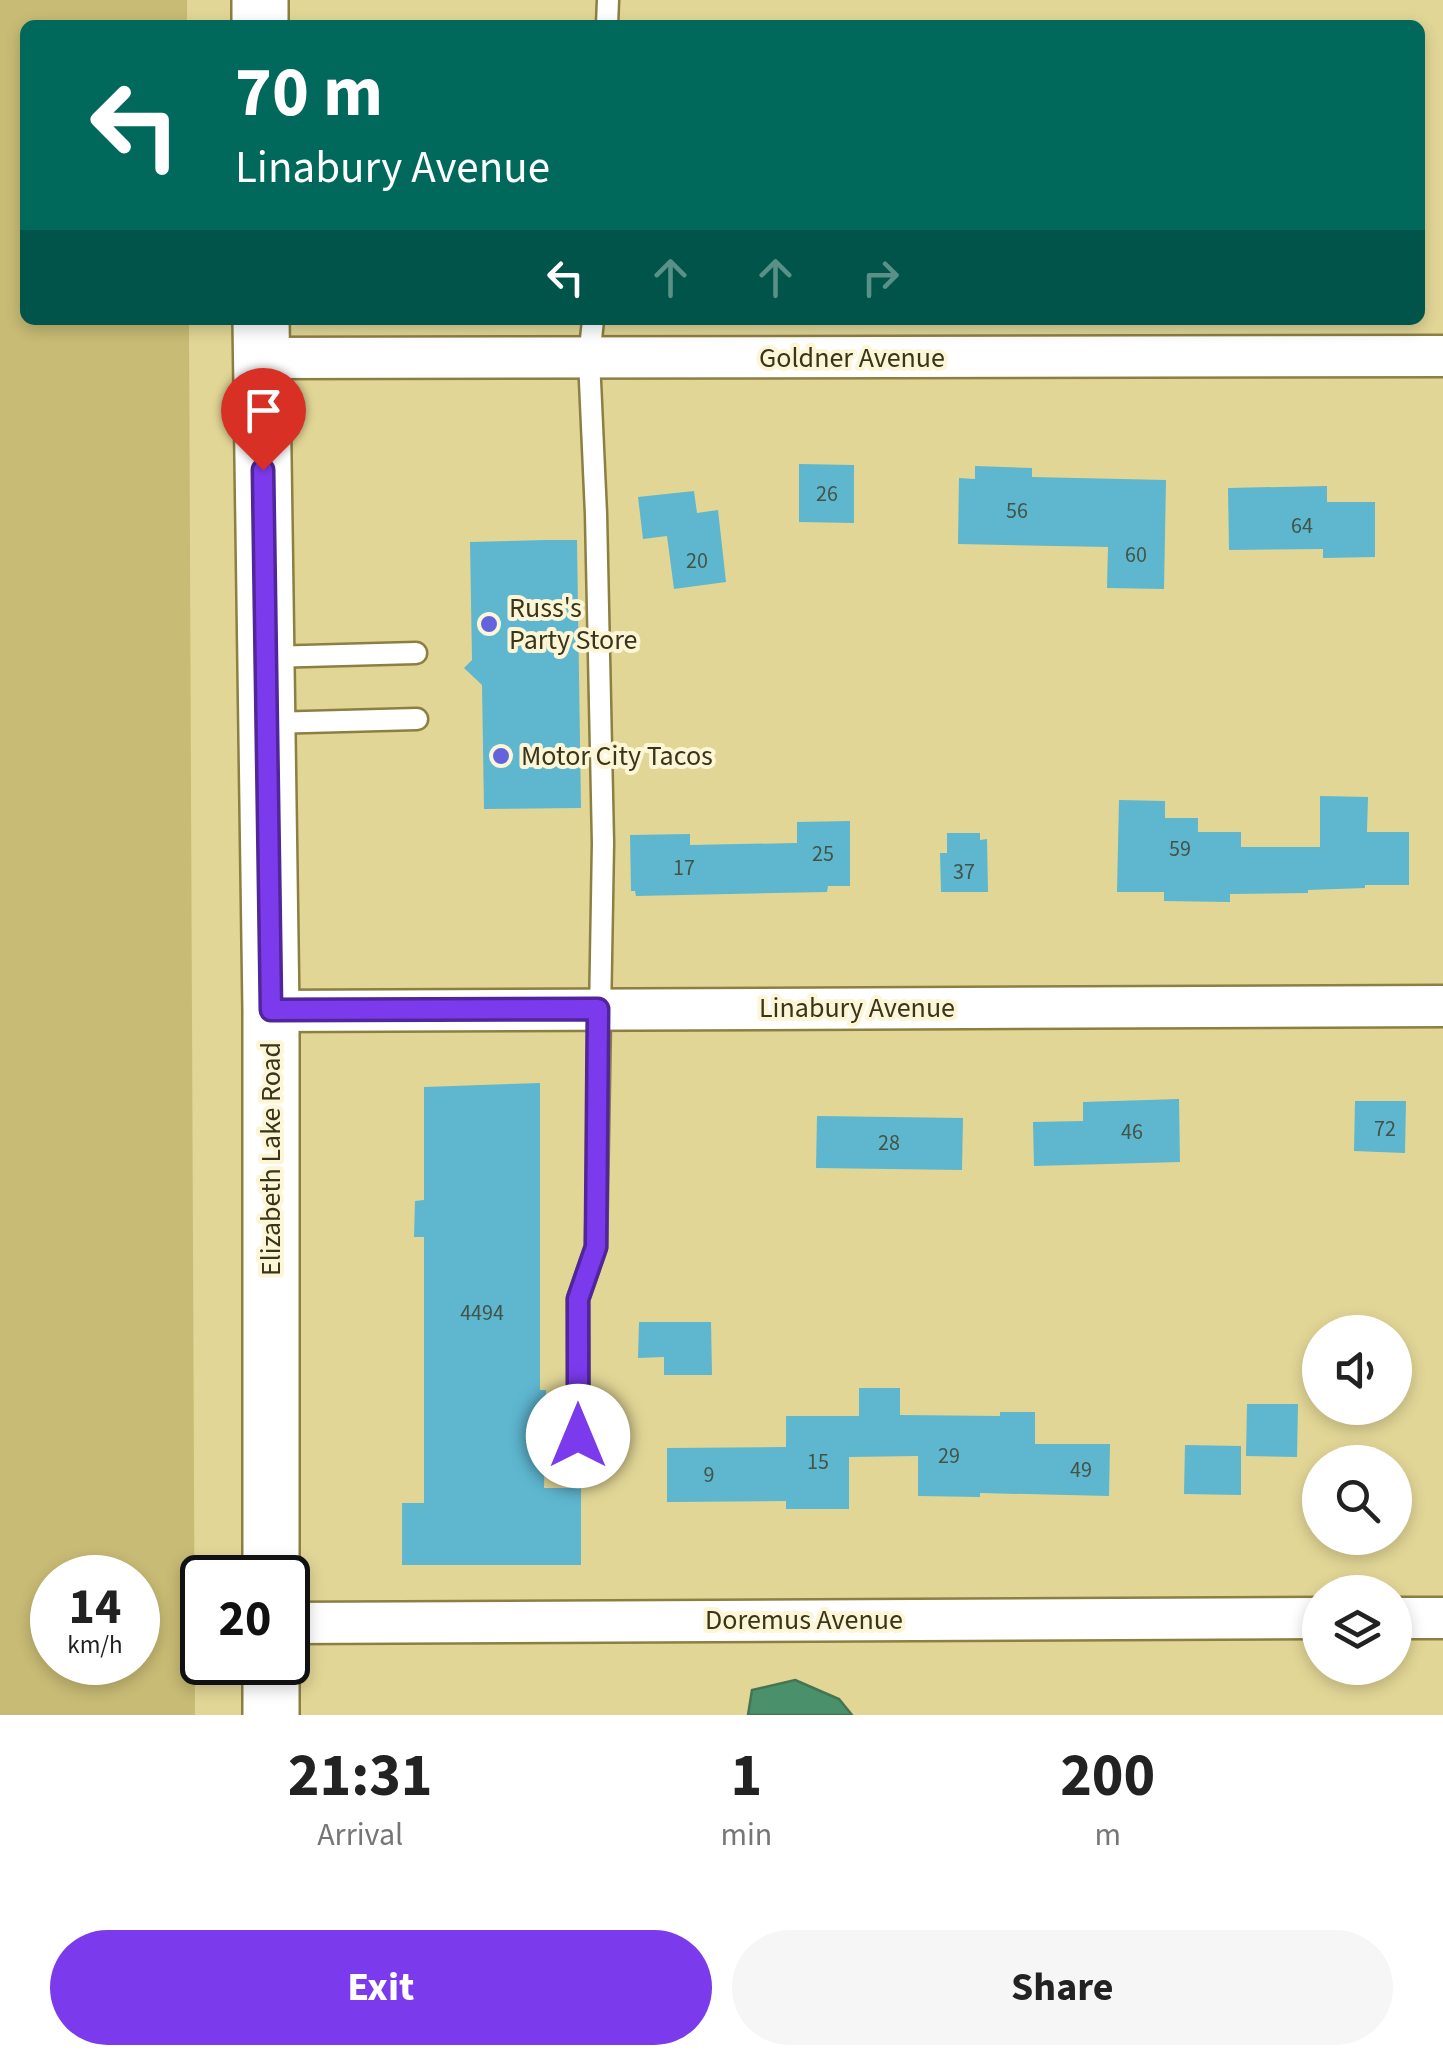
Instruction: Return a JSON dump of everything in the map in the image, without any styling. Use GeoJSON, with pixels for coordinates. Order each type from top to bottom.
{"type":"FeatureCollection","features":[{"type":"Feature","properties":{"kind":"main road","name":"Elizabeth Lake Road"},"geometry":{"type":"LineString","coordinates":[[262,339],[271,1010],[271,1555]]}},
{"type":"Feature","properties":{"kind":"main road"},"geometry":{"type":"LineString","coordinates":[[271,1685],[271,1715]]}},
{"type":"Feature","properties":{"kind":"street","name":"Goldner Avenue"},"geometry":{"type":"LineString","coordinates":[[262,339],[591,339],[1443,356]]}},
{"type":"Feature","properties":{"kind":"street","name":"Linabury Avenue"},"geometry":{"type":"LineString","coordinates":[[271,1010],[1443,1006]]}},
{"type":"Feature","properties":{"kind":"street","name":"Doremus Avenue"},"geometry":{"type":"LineString","coordinates":[[310,1624],[1302,1618]]}},
{"type":"Feature","properties":{"kind":"street"},"geometry":{"type":"LineString","coordinates":[[1412,1618],[1443,1618]]}},
{"type":"Feature","properties":{"kind":"lane"},"geometry":{"type":"LineString","coordinates":[[579,1470],[578,1299],[596,1247],[604,843],[591,339]]}},
{"type":"Feature","properties":{"kind":"lane"},"geometry":{"type":"LineString","coordinates":[[266,657],[416,654]]}},
{"type":"Feature","properties":{"kind":"lane"},"geometry":{"type":"LineString","coordinates":[[267,723],[417,718]]}},
{"type":"Feature","properties":{"kind":"shaded area"},"geometry":{"type":"Polygon","coordinates":[[[0,0],[187,0],[187,20],[20,20],[20,325],[189,325],[194,1555],[180,1555],[180,1685],[195,1685],[195,1715],[0,1715],[0,0]]]}},
{"type":"Feature","properties":{"kind":"shaded area"},"geometry":{"type":"Polygon","coordinates":[[[795,1680],[839,1699],[852,1715],[748,1715],[752,1690],[795,1680]]]}},
{"type":"Feature","properties":{"kind":"building"},"geometry":{"type":"Polygon","coordinates":[[[799,464],[854,465],[854,523],[799,522],[799,464]]]}},
{"type":"Feature","properties":{"kind":"building"},"geometry":{"type":"Polygon","coordinates":[[[975,466],[1032,468],[1032,477],[1166,480],[1164,589],[1107,588],[1108,547],[958,544],[959,478],[975,479],[975,466]]]}},
{"type":"Feature","properties":{"kind":"building"},"geometry":{"type":"Polygon","coordinates":[[[1327,486],[1327,502],[1375,502],[1375,557],[1323,558],[1323,549],[1229,550],[1228,488],[1327,486]]]}},
{"type":"Feature","properties":{"kind":"building"},"geometry":{"type":"Polygon","coordinates":[[[694,491],[697,513],[718,510],[726,582],[674,589],[667,536],[643,539],[638,497],[694,491]]]}},
{"type":"Feature","properties":{"kind":"building"},"geometry":{"type":"Polygon","coordinates":[[[577,540],[581,808],[484,809],[482,685],[464,668],[472,660],[470,542],[577,540]]]}},
{"type":"Feature","properties":{"kind":"building"},"geometry":{"type":"Polygon","coordinates":[[[1320,796],[1368,797],[1367,832],[1409,832],[1409,885],[1230,894],[1230,902],[1164,901],[1164,892],[1117,892],[1119,800],[1165,801],[1165,818],[1198,818],[1198,832],[1241,832],[1241,847],[1320,847],[1320,796]]]}},
{"type":"Feature","properties":{"kind":"building"},"geometry":{"type":"Polygon","coordinates":[[[850,821],[850,886],[828,886],[827,892],[636,896],[631,891],[630,835],[690,834],[690,845],[797,843],[797,822],[850,821]]]}},
{"type":"Feature","properties":{"kind":"building"},"geometry":{"type":"Polygon","coordinates":[[[947,833],[980,833],[980,840],[987,839],[988,892],[941,892],[940,853],[947,853],[947,833]]]}},
{"type":"Feature","properties":{"kind":"building"},"geometry":{"type":"Polygon","coordinates":[[[540,1083],[540,1390],[546,1390],[544,1488],[581,1488],[581,1565],[402,1565],[402,1503],[424,1503],[424,1237],[414,1237],[415,1201],[424,1200],[424,1087],[540,1083]]]}},
{"type":"Feature","properties":{"kind":"building"},"geometry":{"type":"Polygon","coordinates":[[[1179,1099],[1180,1162],[1034,1166],[1033,1122],[1083,1121],[1083,1102],[1179,1099]]]}},
{"type":"Feature","properties":{"kind":"building"},"geometry":{"type":"Polygon","coordinates":[[[1355,1101],[1406,1101],[1405,1153],[1354,1151],[1355,1101]]]}},
{"type":"Feature","properties":{"kind":"building"},"geometry":{"type":"Polygon","coordinates":[[[817,1116],[963,1118],[962,1170],[816,1168],[817,1116]]]}},
{"type":"Feature","properties":{"kind":"building"},"geometry":{"type":"Polygon","coordinates":[[[639,1322],[711,1322],[712,1375],[664,1375],[664,1357],[638,1358],[639,1322]]]}},
{"type":"Feature","properties":{"kind":"building"},"geometry":{"type":"Polygon","coordinates":[[[859,1388],[900,1388],[900,1415],[1000,1416],[1000,1412],[1035,1412],[1035,1444],[1110,1444],[1109,1496],[918,1496],[918,1456],[849,1457],[849,1509],[786,1509],[786,1501],[667,1502],[667,1448],[786,1447],[786,1416],[859,1416],[859,1388]]]}},
{"type":"Feature","properties":{"kind":"building"},"geometry":{"type":"Polygon","coordinates":[[[1247,1404],[1298,1404],[1297,1457],[1246,1456],[1247,1404]]]}},
{"type":"Feature","properties":{"kind":"building"},"geometry":{"type":"Polygon","coordinates":[[[1185,1445],[1241,1446],[1241,1495],[1184,1494],[1185,1445]]]}},
{"type":"Feature","properties":{"kind":"place","name":"Russ's Party Store"},"geometry":{"type":"Point","coordinates":[489,624]}},
{"type":"Feature","properties":{"kind":"place","name":"Motor City Tacos"},"geometry":{"type":"Point","coordinates":[501,756]}},
{"type":"Feature","properties":{"kind":"route"},"geometry":{"type":"LineString","coordinates":[[263,470],[271,1010],[598,1009],[596,1247],[578,1299],[578,1436]]}}]}
